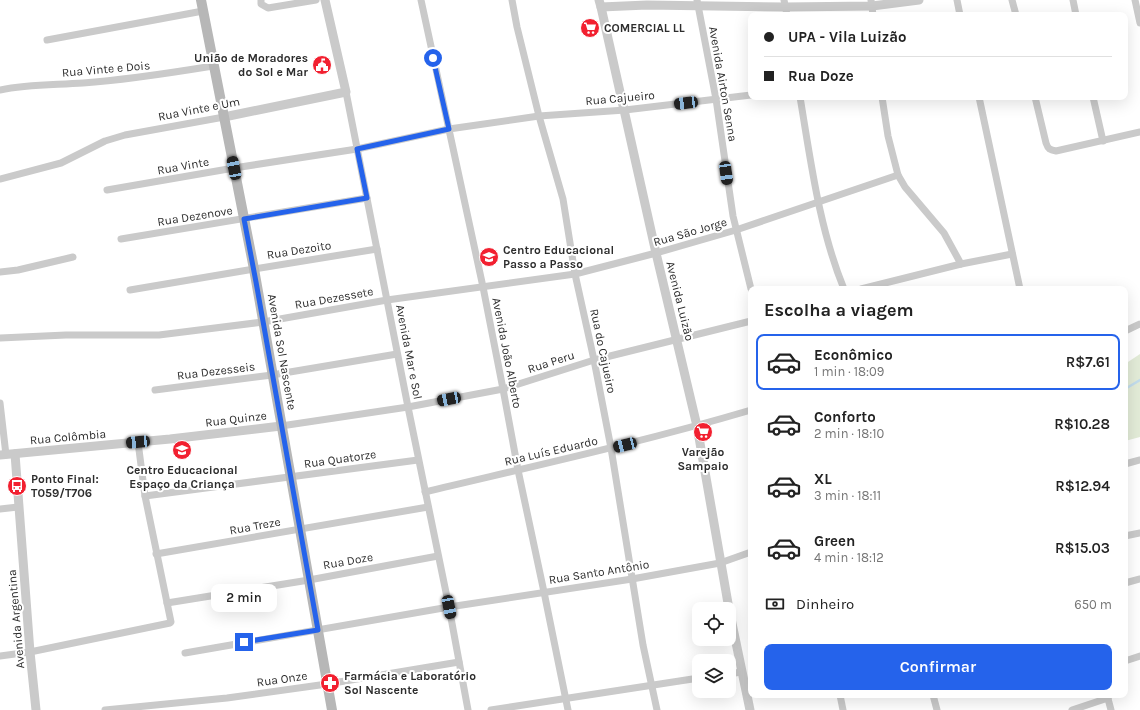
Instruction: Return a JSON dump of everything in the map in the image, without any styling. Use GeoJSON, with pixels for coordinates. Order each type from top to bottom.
{"type":"FeatureCollection","features":[{"type":"Feature","properties":{"kind":"main road","name":"Avenida Sol Nascente"},"geometry":{"type":"LineString","coordinates":[[201,0],[254,269],[332,710]]}},
{"type":"Feature","properties":{"kind":"street"},"geometry":{"type":"LineString","coordinates":[[261,0],[261,4],[268,8],[316,0]]}},
{"type":"Feature","properties":{"kind":"street","name":"Avenida Mar e Sol"},"geometry":{"type":"LineString","coordinates":[[325,0],[346,92],[418,460],[449,607],[468,710]]}},
{"type":"Feature","properties":{"kind":"street","name":"Avenida João Alberto"},"geometry":{"type":"LineString","coordinates":[[421,0],[483,287],[518,470],[568,710]]}},
{"type":"Feature","properties":{"kind":"street","name":"Rua do Cajueiro"},"geometry":{"type":"LineString","coordinates":[[512,0],[517,27],[539,116],[563,199],[575,274],[611,448],[643,645],[657,710]]}},
{"type":"Feature","properties":{"kind":"street"},"geometry":{"type":"LineString","coordinates":[[600,3],[647,5],[698,3],[785,7],[872,7],[919,0]]}},
{"type":"Feature","properties":{"kind":"street"},"geometry":{"type":"LineString","coordinates":[[957,0],[959,12]]}},
{"type":"Feature","properties":{"kind":"street"},"geometry":{"type":"LineString","coordinates":[[1012,0],[1015,12]]}},
{"type":"Feature","properties":{"kind":"street"},"geometry":{"type":"LineString","coordinates":[[1073,0],[1075,12]]}},
{"type":"Feature","properties":{"kind":"street"},"geometry":{"type":"LineString","coordinates":[[1135,0],[1140,23]]}},
{"type":"Feature","properties":{"kind":"street","name":"Avenida Luizão"},"geometry":{"type":"LineString","coordinates":[[600,3],[656,253],[697,426],[728,602]]}},
{"type":"Feature","properties":{"kind":"street","name":"Avenida Airton Senna"},"geometry":{"type":"LineString","coordinates":[[698,3],[716,99],[736,230],[750,286]]}},
{"type":"Feature","properties":{"kind":"street"},"geometry":{"type":"LineString","coordinates":[[47,40],[203,11]]}},
{"type":"Feature","properties":{"kind":"street","name":"Rua Vinte e Dois"},"geometry":{"type":"LineString","coordinates":[[0,90],[155,75],[214,66]]}},
{"type":"Feature","properties":{"kind":"street","name":"Rua Vinte e Um"},"geometry":{"type":"LineString","coordinates":[[0,179],[61,163],[106,142],[125,135],[224,117],[346,92]]}},
{"type":"Feature","properties":{"kind":"street","name":"Rua Cajueiro"},"geometry":{"type":"LineString","coordinates":[[449,129],[539,116],[625,110],[748,95]]}},
{"type":"Feature","properties":{"kind":"street"},"geometry":{"type":"LineString","coordinates":[[801,100],[818,202],[831,253],[843,286]]}},
{"type":"Feature","properties":{"kind":"street"},"geometry":{"type":"LineString","coordinates":[[882,100],[888,136],[898,175],[905,187],[944,233],[962,264]]}},
{"type":"Feature","properties":{"kind":"street"},"geometry":{"type":"LineString","coordinates":[[980,100],[1019,286]]}},
{"type":"Feature","properties":{"kind":"street"},"geometry":{"type":"LineString","coordinates":[[1036,100],[1046,143],[1048,148],[1051,150],[1056,151],[1140,132]]}},
{"type":"Feature","properties":{"kind":"street"},"geometry":{"type":"LineString","coordinates":[[1094,100],[1103,141]]}},
{"type":"Feature","properties":{"kind":"street","name":"Rua Vinte"},"geometry":{"type":"LineString","coordinates":[[107,190],[357,149],[449,129]]}},
{"type":"Feature","properties":{"kind":"street","name":"Rua São Jorge"},"geometry":{"type":"LineString","coordinates":[[483,287],[575,274],[656,253],[736,230],[898,175]]}},
{"type":"Feature","properties":{"kind":"street","name":"Rua Dezenove"},"geometry":{"type":"LineString","coordinates":[[121,239],[367,198]]}},
{"type":"Feature","properties":{"kind":"street","name":"Rua Dezoito"},"geometry":{"type":"LineString","coordinates":[[130,290],[377,249]]}},
{"type":"Feature","properties":{"kind":"street"},"geometry":{"type":"LineString","coordinates":[[873,286],[962,264],[1012,254]]}},
{"type":"Feature","properties":{"kind":"street"},"geometry":{"type":"LineString","coordinates":[[0,272],[72,257]]}},
{"type":"Feature","properties":{"kind":"street","name":"Rua Dezessete"},"geometry":{"type":"LineString","coordinates":[[0,338],[66,335],[159,335],[263,322],[387,300],[483,287]]}},
{"type":"Feature","properties":{"kind":"street","name":"Rua Peru"},"geometry":{"type":"LineString","coordinates":[[408,407],[503,389],[594,360],[748,322]]}},
{"type":"Feature","properties":{"kind":"street"},"geometry":{"type":"LineString","coordinates":[[1128,330],[1140,324]]}},
{"type":"Feature","properties":{"kind":"street","name":"Rua Dezesseis"},"geometry":{"type":"LineString","coordinates":[[155,390],[272,375],[397,354]]}},
{"type":"Feature","properties":{"kind":"street","name":"Avenida Argentina"},"geometry":{"type":"LineString","coordinates":[[0,404],[7,455],[18,507],[36,710]]}},
{"type":"Feature","properties":{"kind":"street","name":"Rua Quinze"},"geometry":{"type":"LineString","coordinates":[[138,442],[282,426],[408,407]]}},
{"type":"Feature","properties":{"kind":"street","name":"Rua Luís Eduardo"},"geometry":{"type":"LineString","coordinates":[[425,492],[611,448],[697,426],[748,411]]}},
{"type":"Feature","properties":{"kind":"street"},"geometry":{"type":"LineString","coordinates":[[0,656],[30,652],[170,623],[171,620],[145,496],[138,442]]}},
{"type":"Feature","properties":{"kind":"street","name":"Rua Colômbia"},"geometry":{"type":"LineString","coordinates":[[7,455],[138,442]]}},
{"type":"Feature","properties":{"kind":"street","name":"Rua Quatorze"},"geometry":{"type":"LineString","coordinates":[[145,496],[418,460]]}},
{"type":"Feature","properties":{"kind":"street"},"geometry":{"type":"LineString","coordinates":[[1128,463],[1140,460]]}},
{"type":"Feature","properties":{"kind":"street"},"geometry":{"type":"LineString","coordinates":[[0,509],[18,507]]}},
{"type":"Feature","properties":{"kind":"street","name":"Rua Treze"},"geometry":{"type":"LineString","coordinates":[[156,554],[428,507]]}},
{"type":"Feature","properties":{"kind":"street"},"geometry":{"type":"LineString","coordinates":[[1128,535],[1140,533]]}},
{"type":"Feature","properties":{"kind":"street","name":"Rua Santo Antônio"},"geometry":{"type":"LineString","coordinates":[[449,607],[720,563],[748,553]]}},
{"type":"Feature","properties":{"kind":"street","name":"Rua Doze"},"geometry":{"type":"LineString","coordinates":[[167,603],[309,580],[438,556]]}},
{"type":"Feature","properties":{"kind":"street"},"geometry":{"type":"LineString","coordinates":[[1128,583],[1140,579]]}},
{"type":"Feature","properties":{"kind":"street"},"geometry":{"type":"LineString","coordinates":[[185,653],[449,607]]}},
{"type":"Feature","properties":{"kind":"street","name":"Avenida Luizão"},"geometry":{"type":"LineString","coordinates":[[736,646],[750,710]]}},
{"type":"Feature","properties":{"kind":"street"},"geometry":{"type":"LineString","coordinates":[[1128,660],[1140,656]]}},
{"type":"Feature","properties":{"kind":"street","name":"Rua Onze"},"geometry":{"type":"LineString","coordinates":[[106,710],[227,698],[327,684],[459,662]]}},
{"type":"Feature","properties":{"kind":"street"},"geometry":{"type":"LineString","coordinates":[[736,673],[741,672]]}},
{"type":"Feature","properties":{"kind":"street"},"geometry":{"type":"LineString","coordinates":[[491,710],[692,679]]}},
{"type":"Feature","properties":{"kind":"street"},"geometry":{"type":"LineString","coordinates":[[841,698],[843,710]]}},
{"type":"Feature","properties":{"kind":"street"},"geometry":{"type":"LineString","coordinates":[[934,698],[936,710]]}},
{"type":"Feature","properties":{"kind":"street"},"geometry":{"type":"LineString","coordinates":[[1072,710],[1102,698]]}},
{"type":"Feature","properties":{"kind":"street"},"geometry":{"type":"LineString","coordinates":[[1108,698],[1111,710]]}},
{"type":"Feature","properties":{"kind":"green space"},"geometry":{"type":"Polygon","coordinates":[[[1140,354],[1140,437],[1128,440],[1128,362],[1140,354]]]}},
{"type":"Feature","properties":{"kind":"waterway"},"geometry":{"type":"LineString","coordinates":[[1128,387],[1140,380]]}},
{"type":"Feature","properties":{"kind":"place","name":"COMERCIAL LL"},"geometry":{"type":"Point","coordinates":[590,28]}},
{"type":"Feature","properties":{"kind":"place","name":"União de Moradores do Sol e Mar"},"geometry":{"type":"Point","coordinates":[322,65]}},
{"type":"Feature","properties":{"kind":"place","name":"Centro Educacional Passo a Passo"},"geometry":{"type":"Point","coordinates":[489,257]}},
{"type":"Feature","properties":{"kind":"place","name":"Varejão Sampaio"},"geometry":{"type":"Point","coordinates":[703,432]}},
{"type":"Feature","properties":{"kind":"place","name":"Centro Educacional Espaço da Criança"},"geometry":{"type":"Point","coordinates":[182,450]}},
{"type":"Feature","properties":{"kind":"place","name":"Ponto Final: T059/T706"},"geometry":{"type":"Point","coordinates":[17,486]}},
{"type":"Feature","properties":{"kind":"place","name":"Farmácia e Laboratório Sol Nascente"},"geometry":{"type":"Point","coordinates":[330,683]}},
{"type":"Feature","properties":{"kind":"route"},"geometry":{"type":"LineString","coordinates":[[244,642],[318,630],[244,219],[367,198],[357,149],[449,129],[433,58]]}}]}
